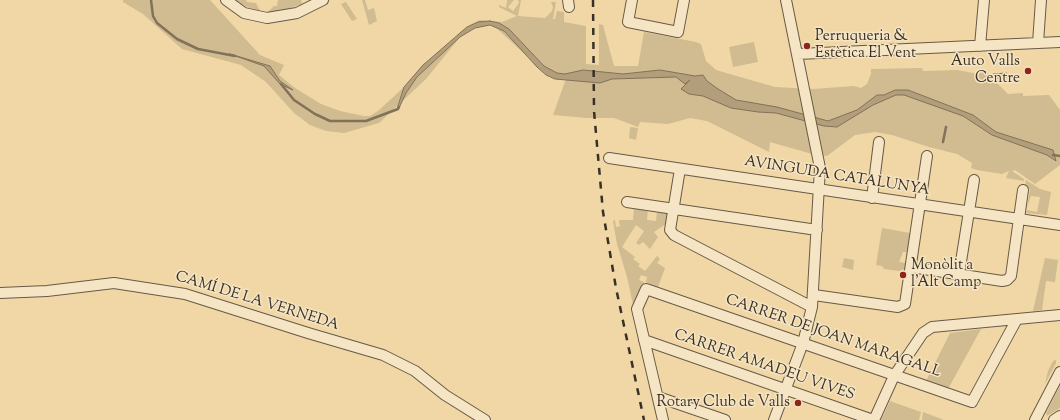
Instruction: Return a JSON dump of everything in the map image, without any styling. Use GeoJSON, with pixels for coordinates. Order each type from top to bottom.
{"type":"FeatureCollection","features":[{"type":"Feature","properties":{"kind":"street"},"geometry":{"type":"LineString","coordinates":[[226,0],[244,13],[267,18],[297,13],[323,0]]}},
{"type":"Feature","properties":{"kind":"street"},"geometry":{"type":"LineString","coordinates":[[632,0],[628,22],[678,32],[684,0]]}},
{"type":"Feature","properties":{"kind":"street"},"geometry":{"type":"LineString","coordinates":[[774,420],[803,344],[812,307],[814,295],[820,168],[786,0]]}},
{"type":"Feature","properties":{"kind":"street"},"geometry":{"type":"LineString","coordinates":[[980,46],[984,0]]}},
{"type":"Feature","properties":{"kind":"street"},"geometry":{"type":"LineString","coordinates":[[1038,43],[1041,0]]}},
{"type":"Feature","properties":{"kind":"street"},"geometry":{"type":"LineString","coordinates":[[798,54],[1060,42]]}},
{"type":"Feature","properties":{"kind":"street"},"geometry":{"type":"LineString","coordinates":[[872,198],[879,142]]}},
{"type":"Feature","properties":{"kind":"street"},"geometry":{"type":"LineString","coordinates":[[814,295],[902,306],[905,304],[928,156]]}},
{"type":"Feature","properties":{"kind":"street","name":"AVINGUDA CATALUNYA"},"geometry":{"type":"LineString","coordinates":[[609,158],[1060,225]]}},
{"type":"Feature","properties":{"kind":"street"},"geometry":{"type":"LineString","coordinates":[[680,169],[670,230],[674,235],[812,307]]}},
{"type":"Feature","properties":{"kind":"street"},"geometry":{"type":"LineString","coordinates":[[959,274],[974,180]]}},
{"type":"Feature","properties":{"kind":"street"},"geometry":{"type":"LineString","coordinates":[[911,267],[1002,281],[1007,280],[1011,276],[1023,190]]}},
{"type":"Feature","properties":{"kind":"street"},"geometry":{"type":"LineString","coordinates":[[627,202],[817,230]]}},
{"type":"Feature","properties":{"kind":"street","name":"CAMÍ DE LA VERNEDA"},"geometry":{"type":"LineString","coordinates":[[0,293],[47,291],[114,283],[185,294],[383,355],[415,371],[445,395],[486,420]]}},
{"type":"Feature","properties":{"kind":"street","name":"CARRER DE JOAN MARAGALL"},"geometry":{"type":"LineString","coordinates":[[644,340],[637,309],[645,290],[649,289],[894,376],[972,402],[1017,319]]}},
{"type":"Feature","properties":{"kind":"street"},"geometry":{"type":"LineString","coordinates":[[873,420],[894,376],[923,333],[932,327],[1060,315]]}},
{"type":"Feature","properties":{"kind":"street"},"geometry":{"type":"LineString","coordinates":[[644,340],[663,420]]}},
{"type":"Feature","properties":{"kind":"street","name":"CARRER AMADEU VIVES"},"geometry":{"type":"LineString","coordinates":[[644,340],[873,420]]}},
{"type":"Feature","properties":{"kind":"street"},"geometry":{"type":"LineString","coordinates":[[1035,420],[1060,372]]}},
{"type":"Feature","properties":{"kind":"street"},"geometry":{"type":"LineString","coordinates":[[658,397],[725,420]]}},
{"type":"Feature","properties":{"kind":"street"},"geometry":{"type":"LineString","coordinates":[[1054,420],[1060,416]]}},
{"type":"Feature","properties":{"kind":"shaded area"},"geometry":{"type":"Polygon","coordinates":[[[123,0],[210,0],[260,55],[284,65],[279,75],[295,88],[321,104],[340,111],[364,116],[370,116],[378,111],[441,53],[460,32],[470,25],[480,20],[502,22],[517,16],[499,7],[499,5],[506,8],[507,0],[514,0],[508,7],[513,11],[519,3],[518,0],[521,0],[518,16],[545,18],[552,11],[553,7],[551,2],[556,2],[553,19],[555,19],[557,11],[564,12],[564,22],[586,26],[586,64],[599,65],[599,24],[603,25],[614,66],[638,66],[644,32],[701,44],[706,61],[716,70],[775,87],[813,89],[854,86],[861,88],[867,84],[871,74],[871,69],[922,68],[923,71],[957,70],[973,73],[986,72],[1008,94],[1023,93],[1023,96],[1049,95],[1060,110],[1060,165],[1035,184],[1015,170],[1012,171],[1024,179],[1024,181],[1006,178],[1009,171],[1002,174],[977,170],[971,168],[972,163],[957,154],[892,135],[875,132],[855,135],[827,156],[812,154],[770,142],[769,152],[707,121],[690,118],[668,124],[640,122],[638,127],[614,118],[587,118],[553,115],[567,76],[541,69],[493,25],[482,24],[465,31],[426,79],[379,123],[344,133],[326,131],[310,125],[294,113],[266,82],[241,65],[182,49],[143,14],[123,2],[123,0]]]}},
{"type":"Feature","properties":{"kind":"shaded area"},"geometry":{"type":"Polygon","coordinates":[[[235,0],[246,0],[247,2],[256,3],[260,11],[247,7],[235,0]]]}},
{"type":"Feature","properties":{"kind":"shaded area"},"geometry":{"type":"Polygon","coordinates":[[[278,0],[301,0],[302,4],[287,9],[268,12],[274,6],[277,6],[278,0]]]}},
{"type":"Feature","properties":{"kind":"shaded area"},"geometry":{"type":"Polygon","coordinates":[[[362,0],[365,0],[368,10],[374,8],[377,21],[369,25],[362,0]]]}},
{"type":"Feature","properties":{"kind":"shaded area"},"geometry":{"type":"Polygon","coordinates":[[[346,2],[357,19],[352,21],[341,4],[346,2]]]}},
{"type":"Feature","properties":{"kind":"shaded area"},"geometry":{"type":"Polygon","coordinates":[[[490,21],[499,23],[509,29],[544,66],[557,73],[565,74],[583,70],[623,74],[660,70],[695,76],[703,75],[707,81],[736,100],[777,107],[828,121],[857,110],[877,95],[884,95],[895,90],[908,90],[973,115],[996,132],[1053,150],[1056,161],[1047,155],[992,135],[963,116],[904,95],[896,95],[873,105],[837,127],[824,126],[776,113],[731,108],[703,96],[689,94],[681,89],[690,80],[685,84],[676,77],[612,79],[600,83],[555,79],[546,75],[537,67],[504,31],[490,25],[475,28],[460,37],[417,77],[397,109],[404,87],[423,65],[467,27],[478,22],[490,21]]]}},
{"type":"Feature","properties":{"kind":"shaded area"},"geometry":{"type":"Polygon","coordinates":[[[754,42],[758,62],[733,67],[729,47],[754,42]]]}},
{"type":"Feature","properties":{"kind":"shaded area"},"geometry":{"type":"Polygon","coordinates":[[[230,54],[270,66],[280,81],[293,90],[280,84],[264,66],[230,54]]]}},
{"type":"Feature","properties":{"kind":"shaded area"},"geometry":{"type":"Polygon","coordinates":[[[1006,73],[1006,78],[993,79],[993,74],[1006,73]]]}},
{"type":"Feature","properties":{"kind":"shaded area"},"geometry":{"type":"Polygon","coordinates":[[[630,127],[638,128],[636,140],[629,138],[630,127]]]}},
{"type":"Feature","properties":{"kind":"shaded area"},"geometry":{"type":"Polygon","coordinates":[[[1026,180],[1040,189],[1051,192],[1047,215],[1026,213],[1027,210],[1037,212],[1040,197],[1031,196],[1027,207],[1030,189],[1025,188],[1026,180]]]}},
{"type":"Feature","properties":{"kind":"shaded area"},"geometry":{"type":"Polygon","coordinates":[[[634,207],[648,209],[647,220],[656,221],[657,211],[668,212],[666,224],[654,232],[658,237],[650,249],[643,242],[639,245],[636,243],[644,231],[636,225],[622,247],[635,257],[633,259],[640,264],[638,266],[645,271],[657,256],[660,259],[657,263],[665,268],[658,287],[646,282],[647,277],[641,275],[639,280],[644,282],[634,309],[627,277],[617,244],[613,221],[615,220],[616,227],[620,226],[619,220],[633,220],[634,207]]]}},
{"type":"Feature","properties":{"kind":"shaded area"},"geometry":{"type":"Polygon","coordinates":[[[882,228],[910,233],[907,252],[903,252],[899,262],[906,263],[905,269],[899,271],[884,269],[882,266],[876,265],[882,228]]]}},
{"type":"Feature","properties":{"kind":"shaded area"},"geometry":{"type":"Polygon","coordinates":[[[844,258],[854,260],[853,270],[842,267],[844,258]]]}},
{"type":"Feature","properties":{"kind":"shaded area"},"geometry":{"type":"Polygon","coordinates":[[[1045,258],[1058,260],[1055,282],[1046,281],[1042,310],[1033,311],[1045,258]]]}},
{"type":"Feature","properties":{"kind":"shaded area"},"geometry":{"type":"Polygon","coordinates":[[[981,329],[948,389],[926,381],[950,333],[981,329]]]}},
{"type":"Feature","properties":{"kind":"shaded area"},"geometry":{"type":"Polygon","coordinates":[[[1056,360],[1056,363],[1045,384],[1048,371],[1053,361],[1056,360]]]}},
{"type":"Feature","properties":{"kind":"shaded area"},"geometry":{"type":"Polygon","coordinates":[[[1060,386],[1060,408],[1047,416],[1046,413],[1060,386]]]}},
{"type":"Feature","properties":{"kind":"shaded area"},"geometry":{"type":"Polygon","coordinates":[[[890,401],[921,412],[919,420],[881,420],[890,401]]]}},
{"type":"Feature","properties":{"kind":"shaded area"},"geometry":{"type":"Polygon","coordinates":[[[923,412],[944,420],[922,420],[923,412]]]}},
{"type":"Feature","properties":{"kind":"waterway"},"geometry":{"type":"LineString","coordinates":[[151,0],[153,16],[157,23],[177,39],[198,49],[235,56]]}},
{"type":"Feature","properties":{"kind":"waterway"},"geometry":{"type":"LineString","coordinates":[[281,84],[294,100],[315,114],[330,121],[366,121],[398,109],[399,107]]}},
{"type":"Feature","properties":{"kind":"waterway"},"geometry":{"type":"LineString","coordinates":[[943,142],[946,127]]}},
{"type":"Feature","properties":{"kind":"waterway"},"geometry":{"type":"LineString","coordinates":[[1053,155],[1060,156]]}},
{"type":"Feature","properties":{"kind":"railway"},"geometry":{"type":"LineString","coordinates":[[593,0],[594,111],[603,212],[616,288],[644,420]]}},
{"type":"Feature","properties":{"kind":"place","name":"Perruqueria & Estètica El Vent"},"geometry":{"type":"Point","coordinates":[807,46]}},
{"type":"Feature","properties":{"kind":"place","name":"Auto Valls Centre"},"geometry":{"type":"Point","coordinates":[1028,71]}},
{"type":"Feature","properties":{"kind":"place","name":"Monòlit a l'Alt Camp"},"geometry":{"type":"Point","coordinates":[903,275]}},
{"type":"Feature","properties":{"kind":"place","name":"Rotary Club de Valls"},"geometry":{"type":"Point","coordinates":[798,403]}}]}
